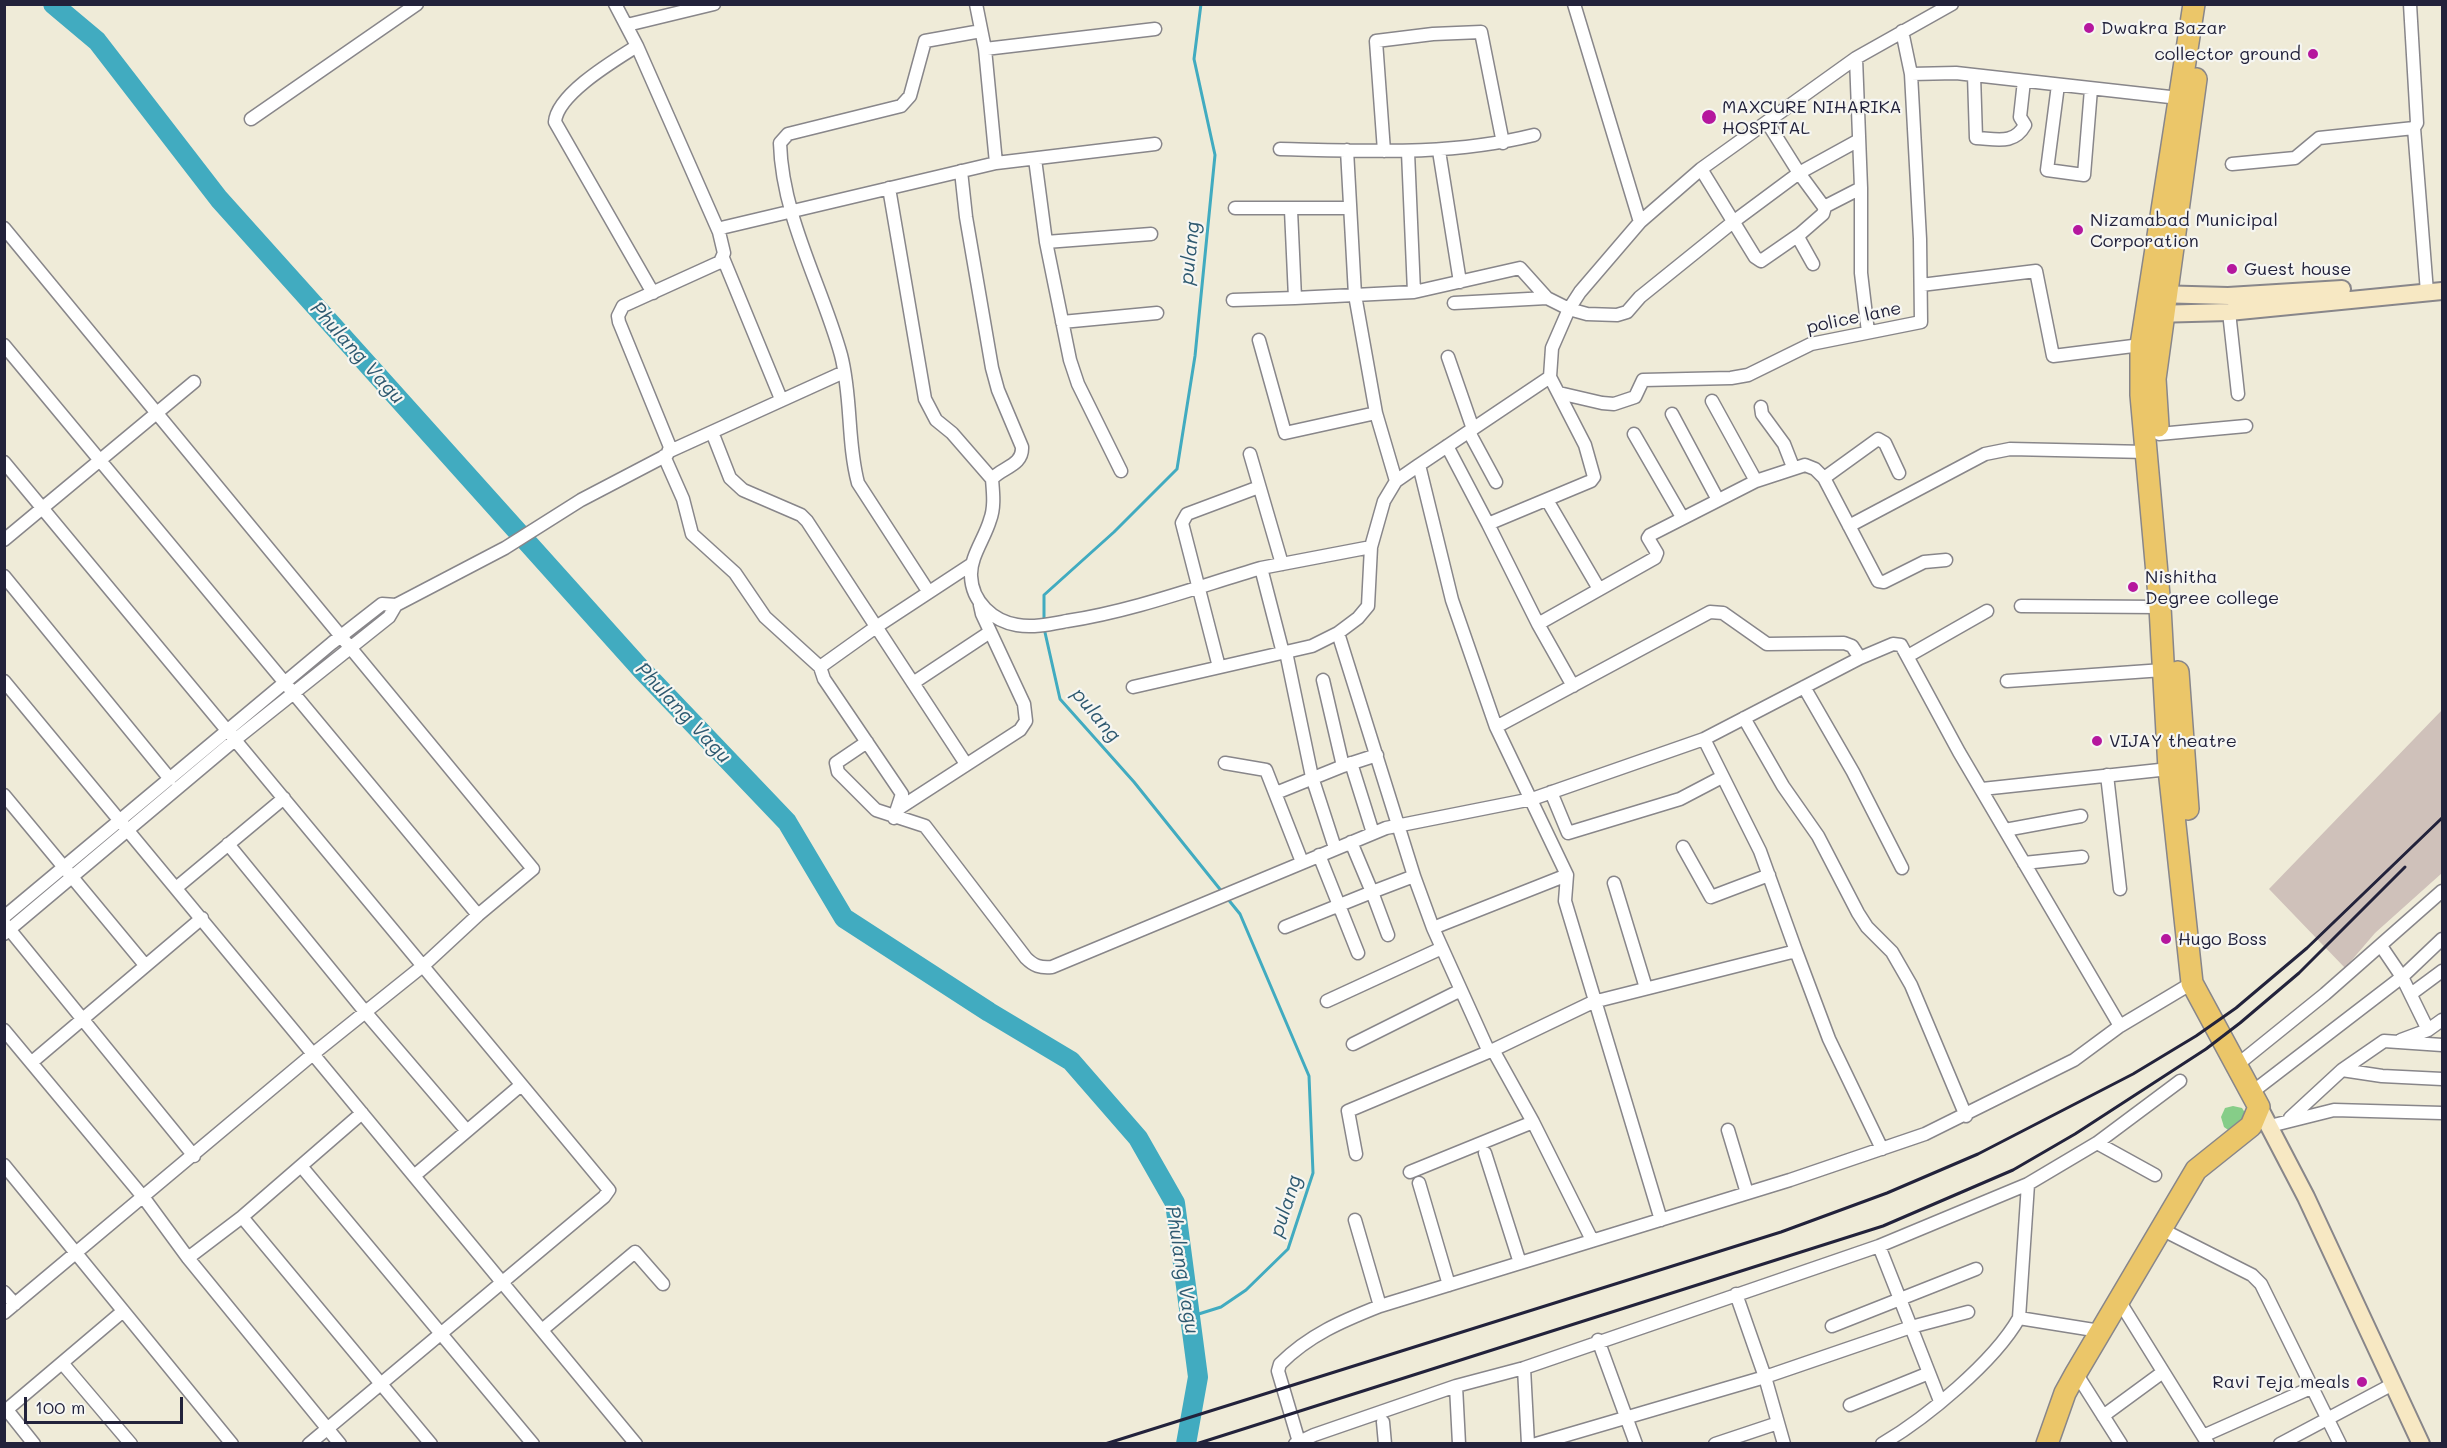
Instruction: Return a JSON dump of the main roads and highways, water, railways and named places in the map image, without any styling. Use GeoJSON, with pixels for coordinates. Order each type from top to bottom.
{"type":"FeatureCollection","features":[{"type":"Feature","properties":{"kind":"highway"},"geometry":{"type":"LineString","coordinates":[[2194,4],[2179,98],[2157,304],[2155,379],[2192,871],[2206,989],[2202,1003]]}},
{"type":"Feature","properties":{"kind":"highway"},"geometry":{"type":"LineString","coordinates":[[2047,1443],[2065,1393],[2118,1299],[2196,1170],[2251,1126],[2255,1100],[2192,983],[2169,769],[2160,607],[2141,395],[2141,345],[2157,304],[2206,4]]}},
{"type":"Feature","properties":{"kind":"main road"},"geometry":{"type":"LineString","coordinates":[[2157,304],[2228,296],[2435,287]]}},
{"type":"Feature","properties":{"kind":"main road"},"geometry":{"type":"LineString","coordinates":[[2157,304],[2229,312],[2435,287]]}},
{"type":"Feature","properties":{"kind":"main road"},"geometry":{"type":"LineString","coordinates":[[2255,1100],[2321,1227],[2421,1443]]}},
{"type":"Feature","properties":{"kind":"waterway","name":"Phulang Vagu"},"geometry":{"type":"LineString","coordinates":[[53,4],[97,41],[219,199],[641,669],[787,822],[844,918],[989,1012],[1071,1061],[1138,1138],[1175,1203],[1198,1377],[1186,1444]]}},
{"type":"Feature","properties":{"kind":"waterway","name":"pulang"},"geometry":{"type":"LineString","coordinates":[[1044,622],[1044,595],[1114,532],[1177,469],[1195,356],[1215,155],[1194,59],[1201,4]]}},
{"type":"Feature","properties":{"kind":"waterway","name":"pulang"},"geometry":{"type":"LineString","coordinates":[[1044,628],[1060,699],[1134,782],[1223,893]]}},
{"type":"Feature","properties":{"kind":"waterway","name":"pulang"},"geometry":{"type":"LineString","coordinates":[[1189,1317],[1221,1307],[1246,1290],[1288,1249],[1313,1173],[1309,1076],[1240,914],[1227,898]]}},
{"type":"Feature","properties":{"kind":"railway"},"geometry":{"type":"LineString","coordinates":[[1105,1444],[1781,1232],[1887,1193],[1978,1154],[2133,1074],[2196,1036],[2236,1008],[2307,948],[2442,818]]}},
{"type":"Feature","properties":{"kind":"railway"},"geometry":{"type":"LineString","coordinates":[[1196,1444],[1883,1226],[2013,1170],[2075,1134],[2206,1049],[2240,1023],[2299,973],[2405,867]]}},
{"type":"Feature","properties":{"kind":"place","name":"Dwakra Bazar"},"geometry":{"type":"Point","coordinates":[2089,28]}},
{"type":"Feature","properties":{"kind":"place","name":"collector ground"},"geometry":{"type":"Point","coordinates":[2313,54]}},
{"type":"Feature","properties":{"kind":"place","name":"MAXCURE NIHARIKA HOSPITAL"},"geometry":{"type":"Point","coordinates":[1709,117]}},
{"type":"Feature","properties":{"kind":"place","name":"Nizamabad Municipal Corporation"},"geometry":{"type":"Point","coordinates":[2078,230]}},
{"type":"Feature","properties":{"kind":"place","name":"Guest house"},"geometry":{"type":"Point","coordinates":[2232,269]}},
{"type":"Feature","properties":{"kind":"place","name":"Nishitha Degree college"},"geometry":{"type":"Point","coordinates":[2133,587]}},
{"type":"Feature","properties":{"kind":"place","name":"VIJAY theatre"},"geometry":{"type":"Point","coordinates":[2097,741]}},
{"type":"Feature","properties":{"kind":"place","name":"Hugo Boss"},"geometry":{"type":"Point","coordinates":[2166,939]}},
{"type":"Feature","properties":{"kind":"place","name":"Ravi Teja meals"},"geometry":{"type":"Point","coordinates":[2362,1382]}}]}
